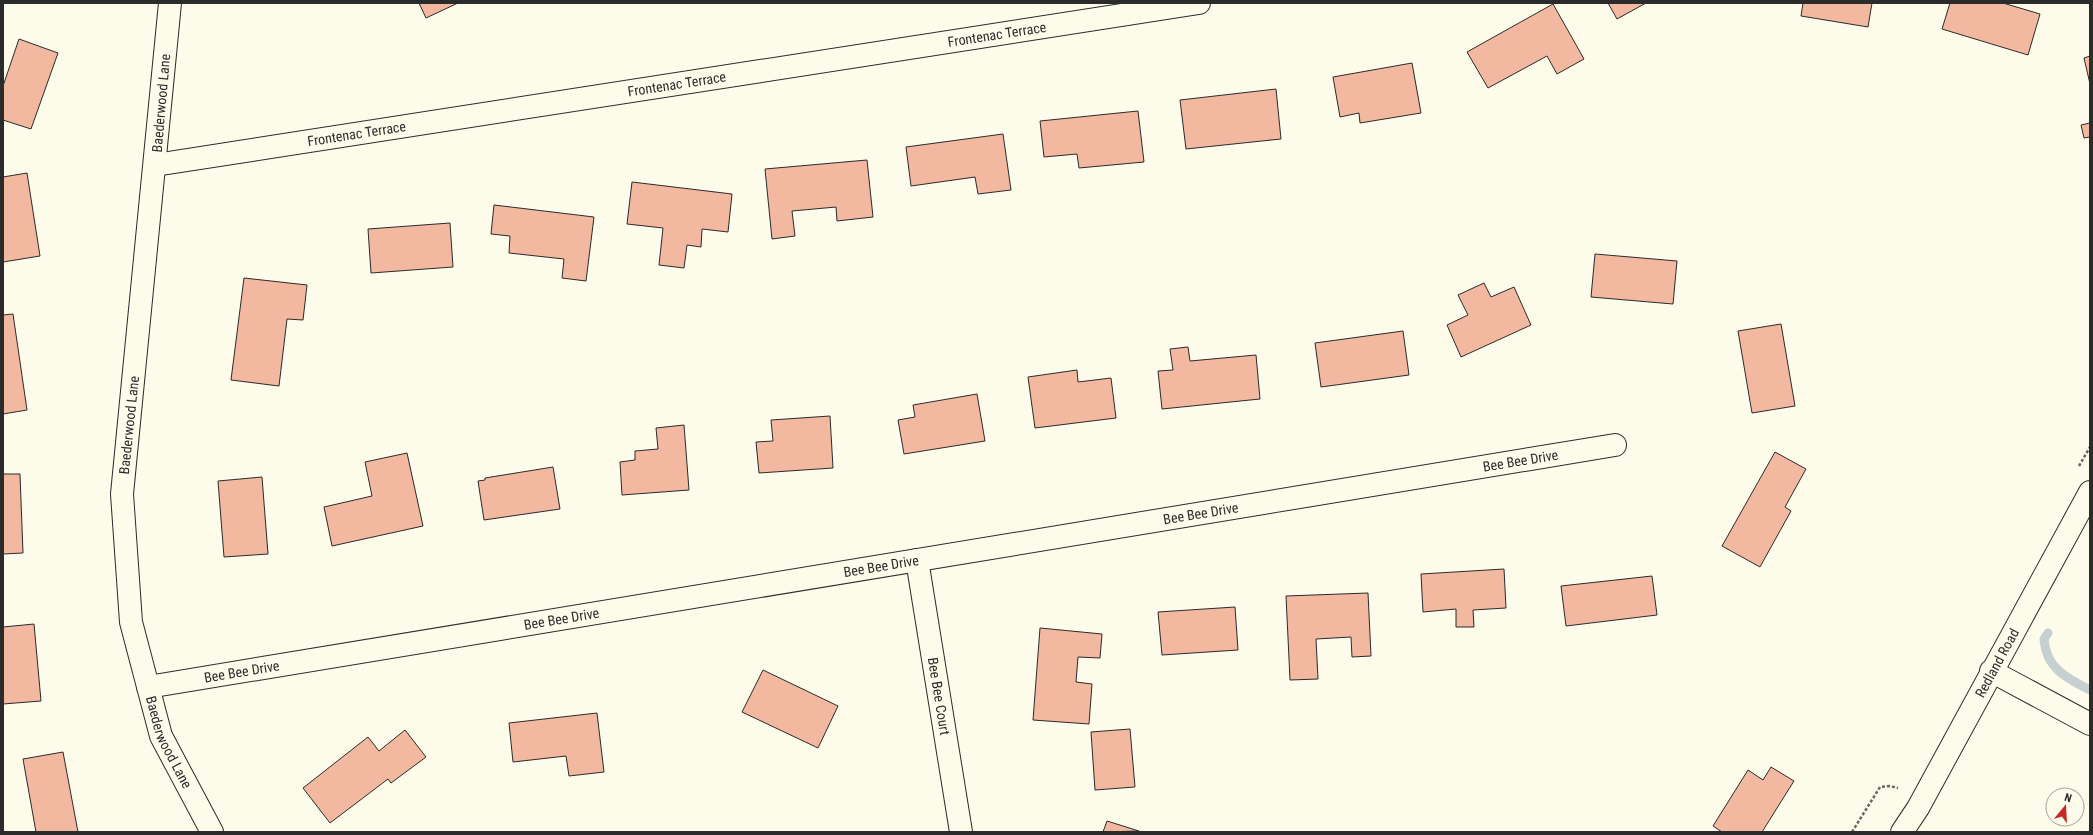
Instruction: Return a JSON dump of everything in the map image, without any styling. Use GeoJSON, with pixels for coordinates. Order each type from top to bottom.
{"type":"FeatureCollection","features":[{"type":"Feature","properties":{"kind":"street","name":"Baederwood Lane"},"geometry":{"type":"LineString","coordinates":[[170,3],[156,165],[122,494],[131,622],[161,736],[212,832]]}},
{"type":"Feature","properties":{"kind":"street","name":"Frontenac Terrace"},"geometry":{"type":"LineString","coordinates":[[156,165],[1199,3]]}},
{"type":"Feature","properties":{"kind":"street","name":"Bee Bee Drive"},"geometry":{"type":"LineString","coordinates":[[148,687],[1615,445]]}},
{"type":"Feature","properties":{"kind":"street","name":"Redland Road"},"geometry":{"type":"LineString","coordinates":[[1902,832],[1918,808],[1991,671],[2090,492]]}},
{"type":"Feature","properties":{"kind":"street","name":"Bee Bee Court"},"geometry":{"type":"LineString","coordinates":[[917,560],[961,832]]}},
{"type":"Feature","properties":{"kind":"street"},"geometry":{"type":"LineString","coordinates":[[1991,671],[2090,724]]}},
{"type":"Feature","properties":{"kind":"building"},"geometry":{"type":"Polygon","coordinates":[[[419,3],[458,3],[426,18],[419,3]]]}},
{"type":"Feature","properties":{"kind":"building"},"geometry":{"type":"Polygon","coordinates":[[[1608,3],[1646,3],[1617,19],[1608,3]]]}},
{"type":"Feature","properties":{"kind":"building"},"geometry":{"type":"Polygon","coordinates":[[[1803,3],[1872,3],[1868,27],[1801,16],[1803,3]]]}},
{"type":"Feature","properties":{"kind":"building"},"geometry":{"type":"Polygon","coordinates":[[[1950,3],[2003,3],[2040,14],[2028,55],[1942,29],[1950,3]]]}},
{"type":"Feature","properties":{"kind":"building"},"geometry":{"type":"Polygon","coordinates":[[[1553,4],[1584,59],[1557,74],[1547,56],[1488,88],[1467,52],[1553,4]]]}},
{"type":"Feature","properties":{"kind":"building"},"geometry":{"type":"Polygon","coordinates":[[[19,39],[58,53],[31,129],[3,120],[3,86],[19,39]]]}},
{"type":"Feature","properties":{"kind":"building"},"geometry":{"type":"Polygon","coordinates":[[[2090,56],[2090,84],[2084,58],[2090,56]]]}},
{"type":"Feature","properties":{"kind":"building"},"geometry":{"type":"Polygon","coordinates":[[[1412,63],[1421,113],[1360,123],[1359,113],[1340,117],[1333,77],[1412,63]]]}},
{"type":"Feature","properties":{"kind":"building"},"geometry":{"type":"Polygon","coordinates":[[[1276,89],[1281,139],[1186,149],[1180,100],[1276,89]]]}},
{"type":"Feature","properties":{"kind":"building"},"geometry":{"type":"Polygon","coordinates":[[[1138,111],[1144,162],[1079,168],[1077,154],[1044,157],[1040,121],[1138,111]]]}},
{"type":"Feature","properties":{"kind":"building"},"geometry":{"type":"Polygon","coordinates":[[[2090,123],[2090,137],[2084,138],[2081,125],[2090,123]]]}},
{"type":"Feature","properties":{"kind":"building"},"geometry":{"type":"Polygon","coordinates":[[[1003,134],[1011,190],[978,194],[975,177],[911,186],[906,147],[1003,134]]]}},
{"type":"Feature","properties":{"kind":"building"},"geometry":{"type":"Polygon","coordinates":[[[867,160],[873,217],[837,221],[836,207],[792,211],[795,236],[772,239],[765,169],[867,160]]]}},
{"type":"Feature","properties":{"kind":"building"},"geometry":{"type":"Polygon","coordinates":[[[27,173],[40,256],[3,262],[3,177],[27,173]]]}},
{"type":"Feature","properties":{"kind":"building"},"geometry":{"type":"Polygon","coordinates":[[[632,182],[732,194],[728,232],[702,229],[701,247],[687,245],[684,268],[659,265],[663,228],[627,224],[632,182]]]}},
{"type":"Feature","properties":{"kind":"building"},"geometry":{"type":"Polygon","coordinates":[[[494,205],[594,217],[586,281],[562,278],[564,259],[509,253],[510,236],[491,234],[494,205]]]}},
{"type":"Feature","properties":{"kind":"building"},"geometry":{"type":"Polygon","coordinates":[[[450,223],[453,267],[371,273],[368,229],[450,223]]]}},
{"type":"Feature","properties":{"kind":"building"},"geometry":{"type":"Polygon","coordinates":[[[1595,254],[1677,261],[1673,304],[1591,297],[1595,254]]]}},
{"type":"Feature","properties":{"kind":"building"},"geometry":{"type":"Polygon","coordinates":[[[244,278],[307,285],[303,320],[287,319],[279,386],[231,380],[244,278]]]}},
{"type":"Feature","properties":{"kind":"building"},"geometry":{"type":"Polygon","coordinates":[[[1484,283],[1491,297],[1514,287],[1531,325],[1461,357],[1447,325],[1468,315],[1458,295],[1484,283]]]}},
{"type":"Feature","properties":{"kind":"building"},"geometry":{"type":"Polygon","coordinates":[[[13,314],[27,410],[3,414],[3,315],[13,314]]]}},
{"type":"Feature","properties":{"kind":"building"},"geometry":{"type":"Polygon","coordinates":[[[1781,324],[1795,406],[1752,413],[1738,331],[1781,324]]]}},
{"type":"Feature","properties":{"kind":"building"},"geometry":{"type":"Polygon","coordinates":[[[1403,331],[1409,375],[1321,387],[1315,343],[1403,331]]]}},
{"type":"Feature","properties":{"kind":"building"},"geometry":{"type":"Polygon","coordinates":[[[1188,347],[1190,361],[1256,355],[1260,399],[1162,409],[1158,371],[1173,370],[1170,349],[1188,347]]]}},
{"type":"Feature","properties":{"kind":"building"},"geometry":{"type":"Polygon","coordinates":[[[1077,370],[1078,382],[1111,378],[1116,418],[1035,428],[1028,377],[1077,370]]]}},
{"type":"Feature","properties":{"kind":"building"},"geometry":{"type":"Polygon","coordinates":[[[977,394],[985,441],[904,454],[898,420],[915,417],[913,405],[977,394]]]}},
{"type":"Feature","properties":{"kind":"building"},"geometry":{"type":"Polygon","coordinates":[[[830,416],[833,468],[759,473],[756,442],[773,441],[771,420],[830,416]]]}},
{"type":"Feature","properties":{"kind":"building"},"geometry":{"type":"Polygon","coordinates":[[[684,425],[689,490],[622,495],[620,462],[635,460],[635,451],[658,449],[656,428],[684,425]]]}},
{"type":"Feature","properties":{"kind":"building"},"geometry":{"type":"Polygon","coordinates":[[[1775,452],[1806,469],[1785,507],[1791,511],[1760,567],[1722,546],[1775,452]]]}},
{"type":"Feature","properties":{"kind":"building"},"geometry":{"type":"Polygon","coordinates":[[[407,453],[423,526],[332,546],[324,507],[372,496],[365,462],[407,453]]]}},
{"type":"Feature","properties":{"kind":"building"},"geometry":{"type":"Polygon","coordinates":[[[553,467],[560,509],[484,520],[478,481],[485,480],[485,478],[553,467]]]}},
{"type":"Feature","properties":{"kind":"building"},"geometry":{"type":"Polygon","coordinates":[[[3,474],[20,474],[23,553],[3,554],[3,474]]]}},
{"type":"Feature","properties":{"kind":"building"},"geometry":{"type":"Polygon","coordinates":[[[262,477],[268,554],[224,557],[218,481],[262,477]]]}},
{"type":"Feature","properties":{"kind":"building"},"geometry":{"type":"Polygon","coordinates":[[[1504,569],[1506,608],[1473,610],[1474,627],[1456,627],[1456,609],[1423,612],[1421,574],[1504,569]]]}},
{"type":"Feature","properties":{"kind":"building"},"geometry":{"type":"Polygon","coordinates":[[[1652,576],[1657,615],[1566,626],[1561,586],[1652,576]]]}},
{"type":"Feature","properties":{"kind":"building"},"geometry":{"type":"Polygon","coordinates":[[[1368,593],[1371,656],[1352,657],[1351,637],[1316,639],[1318,679],[1290,680],[1286,596],[1368,593]]]}},
{"type":"Feature","properties":{"kind":"building"},"geometry":{"type":"Polygon","coordinates":[[[1235,607],[1238,650],[1162,655],[1158,612],[1235,607]]]}},
{"type":"Feature","properties":{"kind":"building"},"geometry":{"type":"Polygon","coordinates":[[[34,624],[41,701],[3,704],[3,627],[34,624]]]}},
{"type":"Feature","properties":{"kind":"building"},"geometry":{"type":"Polygon","coordinates":[[[1040,628],[1102,634],[1100,658],[1078,657],[1076,682],[1092,684],[1089,724],[1033,720],[1040,628]]]}},
{"type":"Feature","properties":{"kind":"building"},"geometry":{"type":"Polygon","coordinates":[[[763,670],[838,706],[818,748],[742,712],[763,670]]]}},
{"type":"Feature","properties":{"kind":"building"},"geometry":{"type":"Polygon","coordinates":[[[597,713],[604,772],[569,776],[566,756],[513,762],[509,723],[597,713]]]}},
{"type":"Feature","properties":{"kind":"building"},"geometry":{"type":"Polygon","coordinates":[[[1130,729],[1135,787],[1095,790],[1091,732],[1130,729]]]}},
{"type":"Feature","properties":{"kind":"building"},"geometry":{"type":"Polygon","coordinates":[[[405,730],[426,757],[391,783],[388,779],[330,823],[303,788],[368,737],[379,751],[405,730]]]}},
{"type":"Feature","properties":{"kind":"building"},"geometry":{"type":"Polygon","coordinates":[[[63,752],[78,832],[36,832],[23,759],[63,752]]]}},
{"type":"Feature","properties":{"kind":"building"},"geometry":{"type":"Polygon","coordinates":[[[1771,767],[1794,781],[1762,832],[1722,832],[1713,826],[1748,770],[1763,780],[1771,767]]]}},
{"type":"Feature","properties":{"kind":"building"},"geometry":{"type":"Polygon","coordinates":[[[1107,821],[1139,831],[1103,832],[1107,821]]]}},
{"type":"Feature","properties":{"kind":"waterway"},"geometry":{"type":"LineString","coordinates":[[2048,633],[2044,639],[2049,658],[2053,665],[2065,676],[2090,690]]}}]}
